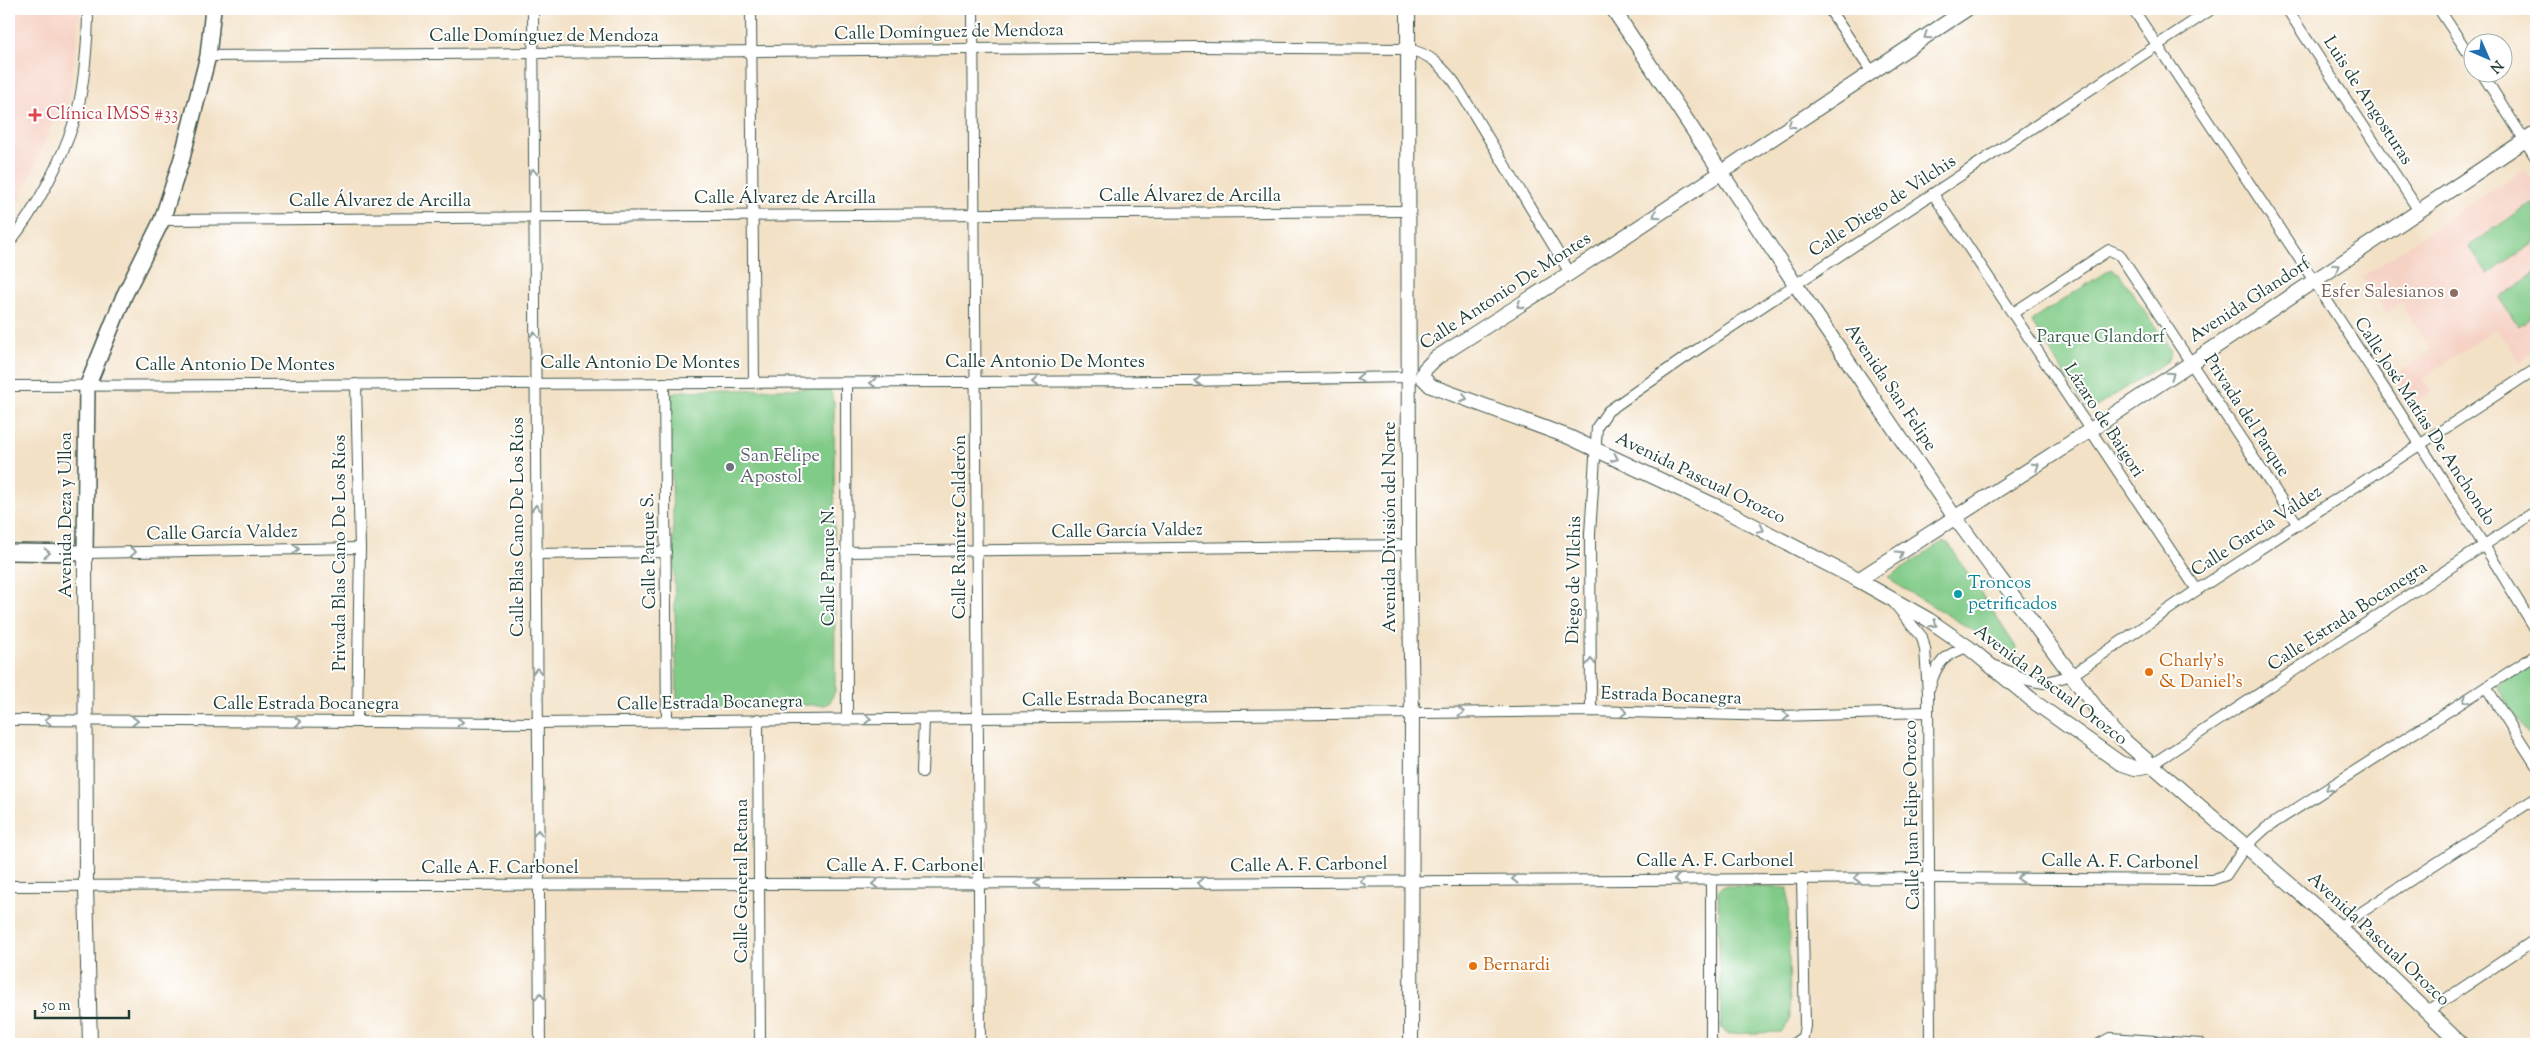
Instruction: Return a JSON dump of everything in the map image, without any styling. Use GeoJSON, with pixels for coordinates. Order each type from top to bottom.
{"type":"FeatureCollection","features":[{"type":"Feature","properties":{"kind":"main road","name":"Avenida Deza y Ulloa"},"geometry":{"type":"LineString","coordinates":[[90,1044],[86,886],[85,553],[87,387],[124,296],[162,220],[198,104],[208,56],[213,9]]}},
{"type":"Feature","properties":{"kind":"main road","name":"Avenida División del Norte"},"geometry":{"type":"LineString","coordinates":[[1408,9],[1408,211],[1415,377],[1409,545],[1412,712],[1411,1044]]}},
{"type":"Feature","properties":{"kind":"main road","name":"Calle Antonio De Montes"},"geometry":{"type":"LineString","coordinates":[[1415,377],[1436,358],[1570,273],[1967,9]]}},
{"type":"Feature","properties":{"kind":"main road","name":"Avenida San Felipe"},"geometry":{"type":"LineString","coordinates":[[1615,11],[1795,284],[1956,519],[2113,731],[2151,765]]}},
{"type":"Feature","properties":{"kind":"main road","name":"Avenida Glandorf"},"geometry":{"type":"LineString","coordinates":[[1858,580],[1956,519],[2090,431],[2531,137]]}},
{"type":"Feature","properties":{"kind":"main road","name":"Avenida Pascual Orozco"},"geometry":{"type":"LineString","coordinates":[[1415,377],[1431,386],[1569,437],[1596,449],[1720,508],[1858,580],[1929,620],[1988,662],[2037,704],[2120,763],[2135,768],[2151,765],[2340,927],[2461,1044]]}},
{"type":"Feature","properties":{"kind":"main road"},"geometry":{"type":"LineString","coordinates":[[9,552],[85,553]]}},
{"type":"Feature","properties":{"kind":"street"},"geometry":{"type":"LineString","coordinates":[[9,243],[23,226],[61,155],[76,117],[88,29],[88,9]]}},
{"type":"Feature","properties":{"kind":"street","name":"Calle Blas Cano De Los Ríos"},"geometry":{"type":"LineString","coordinates":[[533,9],[534,384],[540,1044]]}},
{"type":"Feature","properties":{"kind":"street"},"geometry":{"type":"LineString","coordinates":[[751,9],[754,382]]}},
{"type":"Feature","properties":{"kind":"street","name":"Calle Ramírez Calderón"},"geometry":{"type":"LineString","coordinates":[[973,9],[980,1044]]}},
{"type":"Feature","properties":{"kind":"street"},"geometry":{"type":"LineString","coordinates":[[1829,9],[1872,72]]}},
{"type":"Feature","properties":{"kind":"street","name":"Calle José Matías De Anchondo"},"geometry":{"type":"LineString","coordinates":[[2132,9],[2314,282],[2485,546],[2536,630]]}},
{"type":"Feature","properties":{"kind":"street","name":"Calle Diego de Vilchis"},"geometry":{"type":"LineString","coordinates":[[1596,449],[1597,426],[1608,411],[1795,284],[2212,9]]}},
{"type":"Feature","properties":{"kind":"street","name":"Luis de Angosturas"},"geometry":{"type":"LineString","coordinates":[[2287,9],[2419,211]]}},
{"type":"Feature","properties":{"kind":"street"},"geometry":{"type":"LineString","coordinates":[[2440,9],[2462,44]]}},
{"type":"Feature","properties":{"kind":"street","name":"Calle Domínguez de Mendoza"},"geometry":{"type":"LineString","coordinates":[[208,56],[1198,47],[1408,49],[1419,52],[1437,62],[1454,83],[1570,273]]}},
{"type":"Feature","properties":{"kind":"street"},"geometry":{"type":"LineString","coordinates":[[2489,82],[2531,137],[2536,158]]}},
{"type":"Feature","properties":{"kind":"street","name":"Lázaro de Baigori"},"geometry":{"type":"LineString","coordinates":[[1932,194],[2197,590]]}},
{"type":"Feature","properties":{"kind":"street","name":"Calle Álvarez de Arcilla"},"geometry":{"type":"LineString","coordinates":[[162,220],[1408,211]]}},
{"type":"Feature","properties":{"kind":"street","name":"Privada del Parque"},"geometry":{"type":"LineString","coordinates":[[2013,313],[2104,252],[2113,251],[2118,254],[2298,525]]}},
{"type":"Feature","properties":{"kind":"street","name":"Calle García Valdez"},"geometry":{"type":"LineString","coordinates":[[1988,662],[2035,682],[2052,682],[2072,675],[2197,590],[2536,370]]}},
{"type":"Feature","properties":{"kind":"street","name":"Calle Antonio De Montes"},"geometry":{"type":"LineString","coordinates":[[9,386],[846,383],[1415,377]]}},
{"type":"Feature","properties":{"kind":"street","name":"Calle Parque S."},"geometry":{"type":"LineString","coordinates":[[664,383],[668,720]]}},
{"type":"Feature","properties":{"kind":"street","name":"Calle Parque N."},"geometry":{"type":"LineString","coordinates":[[846,383],[847,719]]}},
{"type":"Feature","properties":{"kind":"street","name":"Privada Blas Cano De Los Ríos"},"geometry":{"type":"LineString","coordinates":[[356,384],[360,548],[357,722]]}},
{"type":"Feature","properties":{"kind":"street","name":"Diego de VIlchis"},"geometry":{"type":"LineString","coordinates":[[1591,711],[1590,534],[1596,449]]}},
{"type":"Feature","properties":{"kind":"street","name":"Calle Estrada Bocanegra"},"geometry":{"type":"LineString","coordinates":[[2151,765],[2536,511]]}},
{"type":"Feature","properties":{"kind":"street","name":"Calle García Valdez"},"geometry":{"type":"LineString","coordinates":[[846,552],[976,552],[1191,547],[1409,545]]}},
{"type":"Feature","properties":{"kind":"street","name":"Calle García Valdez"},"geometry":{"type":"LineString","coordinates":[[85,553],[360,548]]}},
{"type":"Feature","properties":{"kind":"street"},"geometry":{"type":"LineString","coordinates":[[536,554],[666,552]]}},
{"type":"Feature","properties":{"kind":"street","name":"Calle Juan Felipe Orozco"},"geometry":{"type":"LineString","coordinates":[[1890,598],[1922,637],[1925,649],[1928,692],[1930,1044]]}},
{"type":"Feature","properties":{"kind":"street"},"geometry":{"type":"LineString","coordinates":[[1928,692],[1941,660],[1954,651],[1968,647]]}},
{"type":"Feature","properties":{"kind":"street","name":"Calle A. F. Carbonel"},"geometry":{"type":"LineString","coordinates":[[9,886],[1802,878],[2212,880],[2226,874],[2245,847],[2266,828],[2536,655]]}},
{"type":"Feature","properties":{"kind":"street"},"geometry":{"type":"LineString","coordinates":[[2486,687],[2536,765]]}},
{"type":"Feature","properties":{"kind":"street","name":"Estrada Bocanegra"},"geometry":{"type":"LineString","coordinates":[[1412,712],[1591,711],[1777,716],[1928,712]]}},
{"type":"Feature","properties":{"kind":"street","name":"Calle Estrada Bocanegra"},"geometry":{"type":"LineString","coordinates":[[9,720],[537,723],[758,718],[924,719],[1412,712]]}},
{"type":"Feature","properties":{"kind":"street","name":"Calle General Retana"},"geometry":{"type":"LineString","coordinates":[[758,718],[760,1044]]}},
{"type":"Feature","properties":{"kind":"street"},"geometry":{"type":"LineString","coordinates":[[922,772],[924,719]]}},
{"type":"Feature","properties":{"kind":"street"},"geometry":{"type":"LineString","coordinates":[[2340,927],[2536,798]]}},
{"type":"Feature","properties":{"kind":"street"},"geometry":{"type":"LineString","coordinates":[[1793,1044],[1802,1037],[1805,1026],[1802,878]]}},
{"type":"Feature","properties":{"kind":"street"},"geometry":{"type":"LineString","coordinates":[[1710,879],[1710,1044]]}},
{"type":"Feature","properties":{"kind":"street"},"geometry":{"type":"LineString","coordinates":[[2428,1011],[2536,939]]}},
{"type":"Feature","properties":{"kind":"street"},"geometry":{"type":"LineString","coordinates":[[2099,1044],[2110,1038],[2201,1044]]}},
{"type":"Feature","properties":{"kind":"shaded area","name":"Clínica IMSS #33"},"geometry":{"type":"Polygon","coordinates":[[[9,9],[80,9],[68,106],[53,123],[9,224],[9,9]]]}},
{"type":"Feature","properties":{"kind":"shaded area","name":"Esfer Salesianos"},"geometry":{"type":"Polygon","coordinates":[[[2524,168],[2536,187],[2536,351],[2520,362],[2496,328],[2422,379],[2431,392],[2412,404],[2394,376],[2431,350],[2401,304],[2386,313],[2362,277],[2524,168]]]}},
{"type":"Feature","properties":{"kind":"green space"},"geometry":{"type":"Polygon","coordinates":[[[2531,203],[2536,210],[2536,241],[2488,274],[2469,246],[2531,203]]]}},
{"type":"Feature","properties":{"kind":"green space","name":"Parque Glandorf"},"geometry":{"type":"Polygon","coordinates":[[[2110,269],[2119,273],[2172,351],[2169,360],[2093,409],[2085,406],[2032,323],[2034,319],[2110,269]]]}},
{"type":"Feature","properties":{"kind":"green space"},"geometry":{"type":"Polygon","coordinates":[[[2536,273],[2536,313],[2518,326],[2499,298],[2536,273]]]}},
{"type":"Feature","properties":{"kind":"green space"},"geometry":{"type":"Polygon","coordinates":[[[826,388],[830,390],[834,402],[835,691],[830,702],[825,705],[680,705],[677,701],[670,395],[682,391],[826,388]]]}},
{"type":"Feature","properties":{"kind":"green space"},"geometry":{"type":"Polygon","coordinates":[[[1943,542],[1948,543],[2016,647],[2018,653],[2015,656],[1893,582],[1889,577],[1943,542]]]}},
{"type":"Feature","properties":{"kind":"green space"},"geometry":{"type":"Polygon","coordinates":[[[2536,658],[2536,746],[2498,685],[2536,658]]]}},
{"type":"Feature","properties":{"kind":"green space"},"geometry":{"type":"Polygon","coordinates":[[[1724,886],[1788,888],[1790,1021],[1781,1032],[1729,1034],[1721,1028],[1718,892],[1724,886]]]}},
{"type":"Feature","properties":{"kind":"place","name":"Clínica IMSS #33"},"geometry":{"type":"Point","coordinates":[35,115]}},
{"type":"Feature","properties":{"kind":"place","name":"Esfer Salesianos"},"geometry":{"type":"Point","coordinates":[2454,293]}},
{"type":"Feature","properties":{"kind":"place","name":"San Felipe Apostol"},"geometry":{"type":"Point","coordinates":[730,467]}},
{"type":"Feature","properties":{"kind":"place","name":"Troncos petrificados"},"geometry":{"type":"Point","coordinates":[1958,594]}},
{"type":"Feature","properties":{"kind":"place","name":"Charly's & Daniel's"},"geometry":{"type":"Point","coordinates":[2149,672]}},
{"type":"Feature","properties":{"kind":"place","name":"Bernardi"},"geometry":{"type":"Point","coordinates":[1473,966]}}]}
